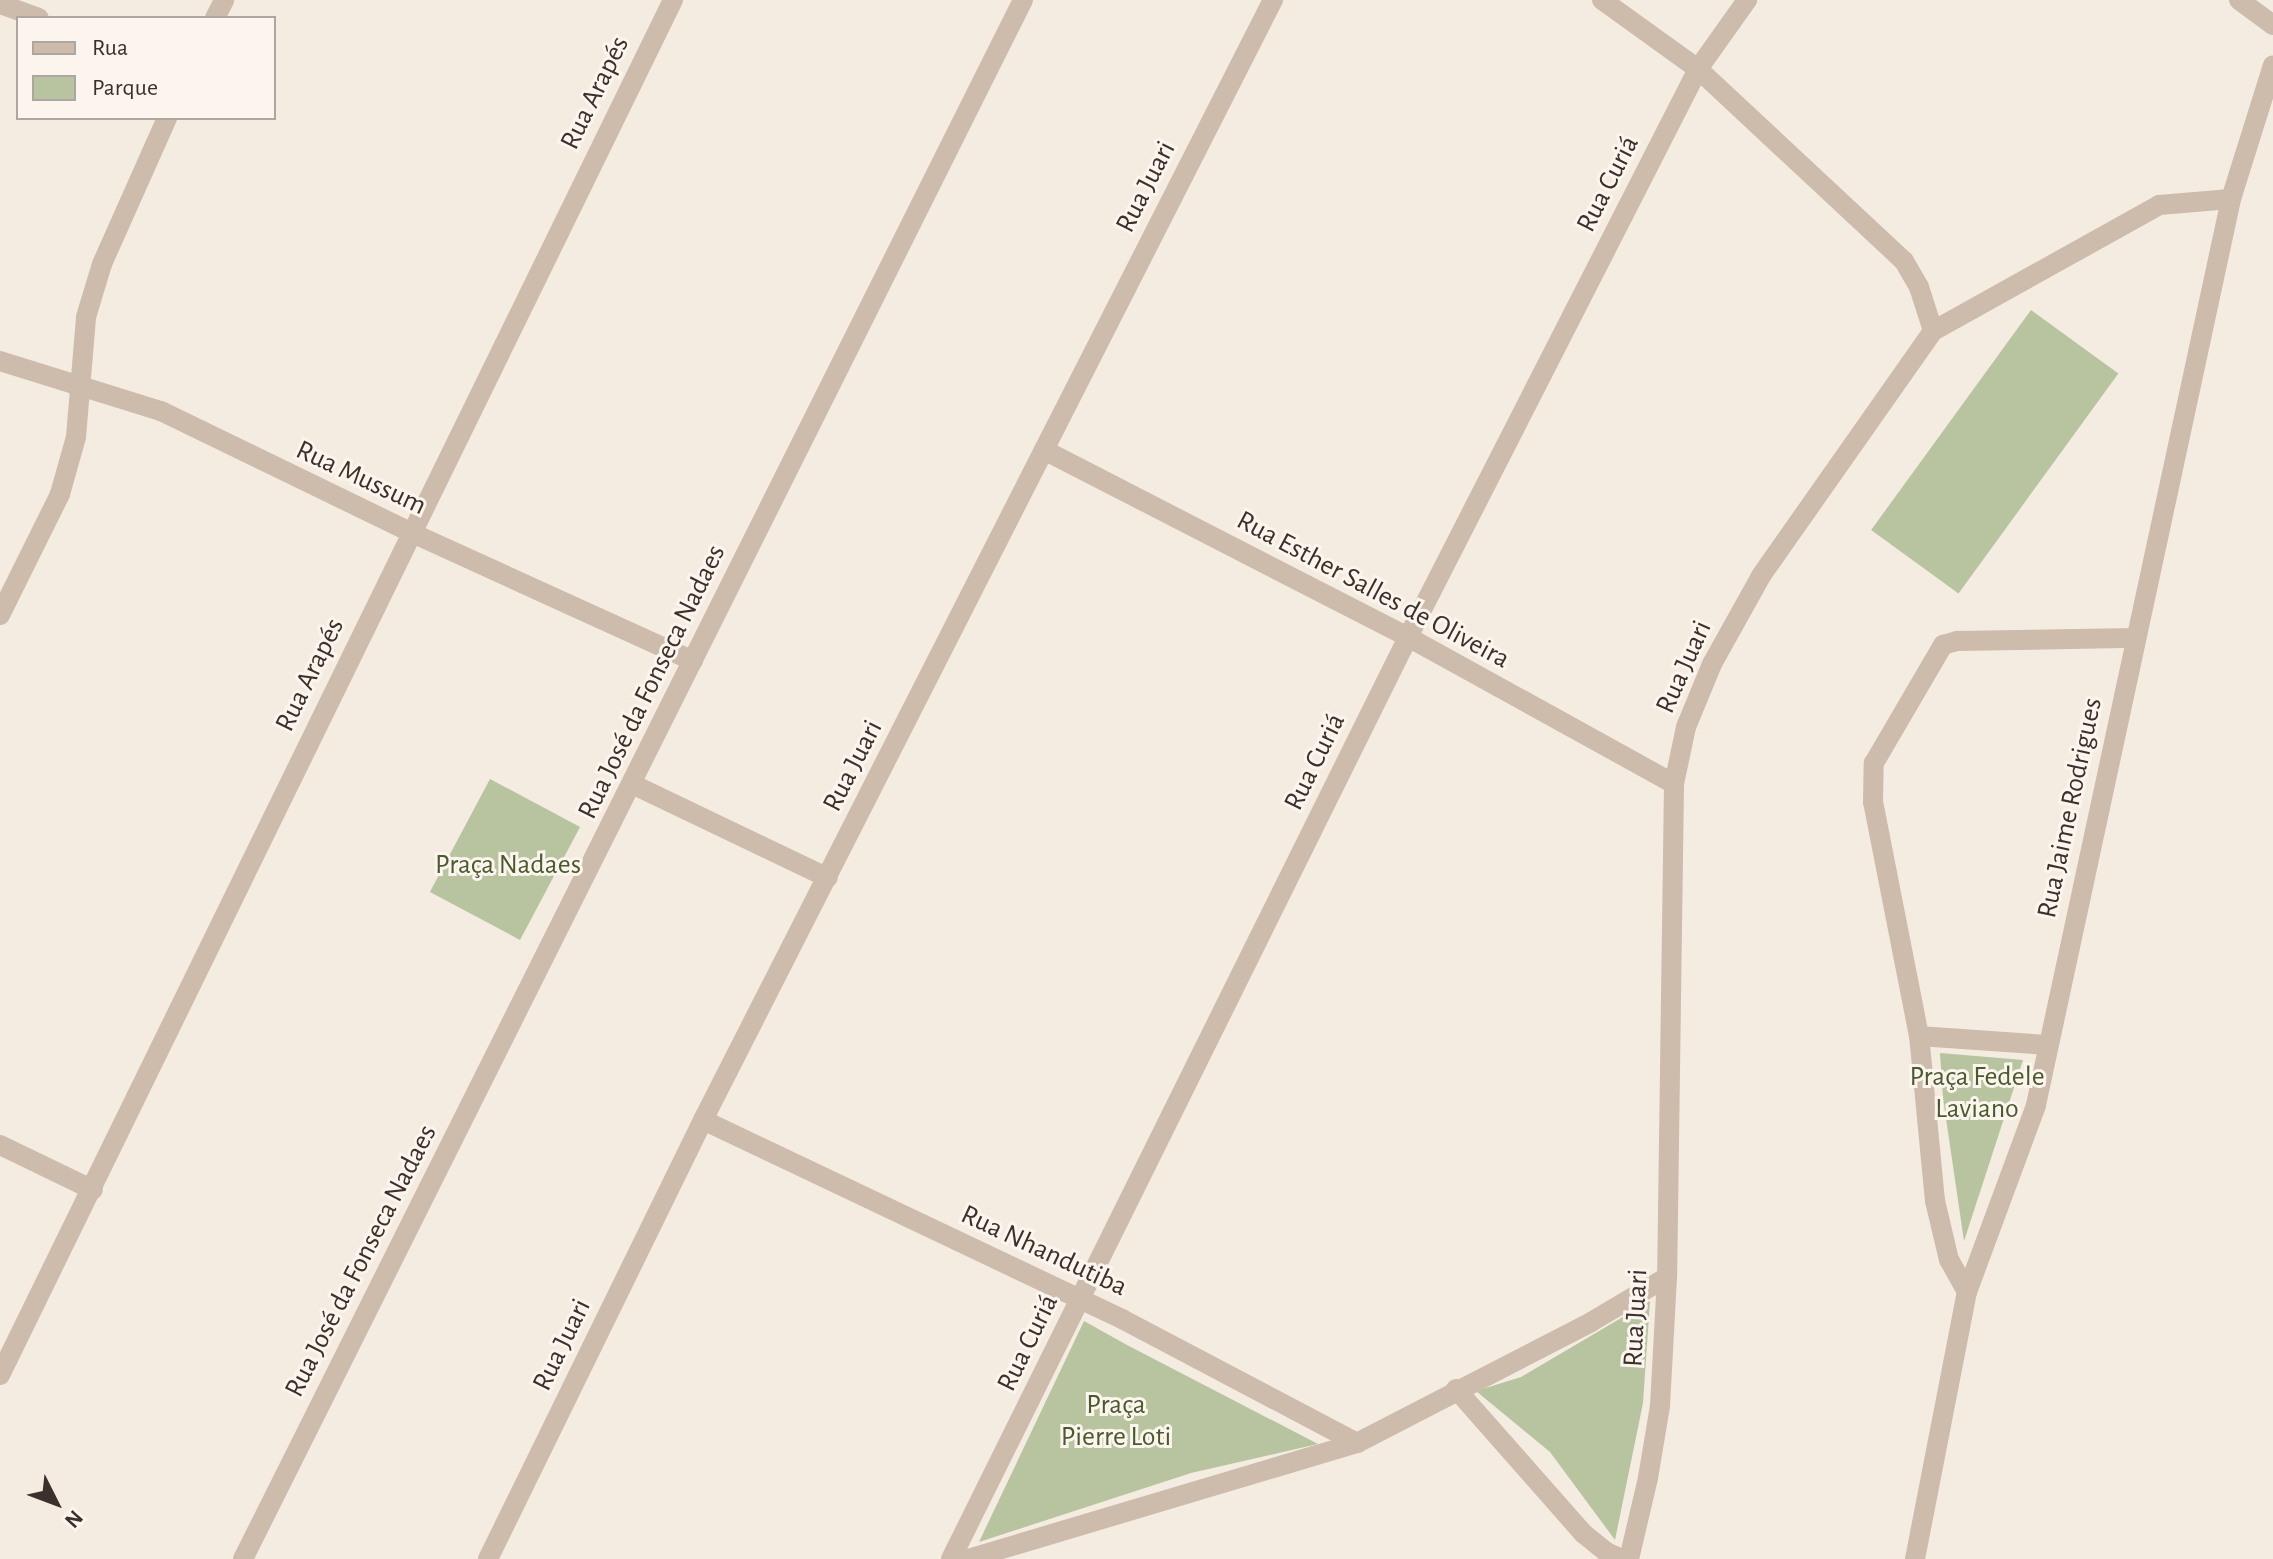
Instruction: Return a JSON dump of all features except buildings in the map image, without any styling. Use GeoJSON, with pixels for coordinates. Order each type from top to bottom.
{"type":"FeatureCollection","features":[{"type":"Feature","properties":{"kind":"street","name":"Rua Arapés"},"geometry":{"type":"LineString","coordinates":[[0,1375],[673,0]]}},
{"type":"Feature","properties":{"kind":"street","name":"Rua José da Fonseca Nadaes"},"geometry":{"type":"LineString","coordinates":[[243,1559],[1023,0]]}},
{"type":"Feature","properties":{"kind":"street","name":"Rua Juari"},"geometry":{"type":"LineString","coordinates":[[488,1559],[703,1120],[1273,0]]}},
{"type":"Feature","properties":{"kind":"street"},"geometry":{"type":"LineString","coordinates":[[1602,0],[1698,69],[1904,261],[1919,287],[1933,331],[2159,205],[2231,199]]}},
{"type":"Feature","properties":{"kind":"street","name":"Rua Curiá"},"geometry":{"type":"LineString","coordinates":[[951,1559],[1408,637],[1698,69],[1747,0]]}},
{"type":"Feature","properties":{"kind":"street"},"geometry":{"type":"LineString","coordinates":[[2239,0],[2273,25]]}},
{"type":"Feature","properties":{"kind":"street"},"geometry":{"type":"LineString","coordinates":[[0,4],[33,16]]}},
{"type":"Feature","properties":{"kind":"street","name":"Rua Jaime Rodrigues"},"geometry":{"type":"LineString","coordinates":[[1915,1559],[1967,1292],[2026,1136],[2231,199],[2273,65]]}},
{"type":"Feature","properties":{"kind":"street"},"geometry":{"type":"LineString","coordinates":[[0,615],[60,494],[76,437],[86,317],[102,264],[166,120]]}},
{"type":"Feature","properties":{"kind":"street","name":"Rua Juari"},"geometry":{"type":"LineString","coordinates":[[1629,1559],[1648,1478],[1660,1406],[1667,1277],[1674,784],[1686,727],[1712,664],[1761,576],[1933,331]]}},
{"type":"Feature","properties":{"kind":"street","name":"Rua Mussum"},"geometry":{"type":"LineString","coordinates":[[0,361],[161,411],[410,532],[693,661]]}},
{"type":"Feature","properties":{"kind":"street","name":"Rua Esther Salles de Oliveira"},"geometry":{"type":"LineString","coordinates":[[1044,450],[1408,637],[1674,784]]}},
{"type":"Feature","properties":{"kind":"street"},"geometry":{"type":"LineString","coordinates":[[1967,1292],[1949,1260],[1935,1201],[1919,1036],[1871,779],[1879,750],[1943,645],[1957,641],[2136,638]]}},
{"type":"Feature","properties":{"kind":"street"},"geometry":{"type":"LineString","coordinates":[[632,784],[828,878]]}},
{"type":"Feature","properties":{"kind":"street"},"geometry":{"type":"LineString","coordinates":[[1919,1036],[2047,1045]]}},
{"type":"Feature","properties":{"kind":"street","name":"Rua Nhandutiba"},"geometry":{"type":"LineString","coordinates":[[703,1120],[1080,1300],[1357,1443]]}},
{"type":"Feature","properties":{"kind":"street"},"geometry":{"type":"LineString","coordinates":[[0,1145],[93,1190]]}},
{"type":"Feature","properties":{"kind":"street"},"geometry":{"type":"LineString","coordinates":[[968,1559],[1357,1443],[1456,1389],[1591,1322],[1667,1277]]}},
{"type":"Feature","properties":{"kind":"street"},"geometry":{"type":"LineString","coordinates":[[1456,1389],[1584,1534],[1606,1552],[1622,1559]]}},
{"type":"Feature","properties":{"kind":"green space"},"geometry":{"type":"Polygon","coordinates":[[[2031,310],[2118,373],[1958,594],[1871,530],[2031,310]]]}},
{"type":"Feature","properties":{"kind":"green space","name":"Praça Nadaes"},"geometry":{"type":"Polygon","coordinates":[[[490,779],[580,827],[520,940],[430,892],[490,779]]]}},
{"type":"Feature","properties":{"kind":"green space","name":"Praça Fedele Laviano"},"geometry":{"type":"Polygon","coordinates":[[[1940,1053],[2023,1060],[1964,1241],[1943,1098],[1940,1053]]]}},
{"type":"Feature","properties":{"kind":"green space"},"geometry":{"type":"Polygon","coordinates":[[[1650,1301],[1643,1403],[1615,1540],[1550,1452],[1476,1391],[1521,1377],[1650,1301]]]}},
{"type":"Feature","properties":{"kind":"green space","name":"Praça Pierre Loti"},"geometry":{"type":"Polygon","coordinates":[[[1084,1321],[1318,1444],[1191,1473],[979,1542],[1084,1321]]]}}]}
